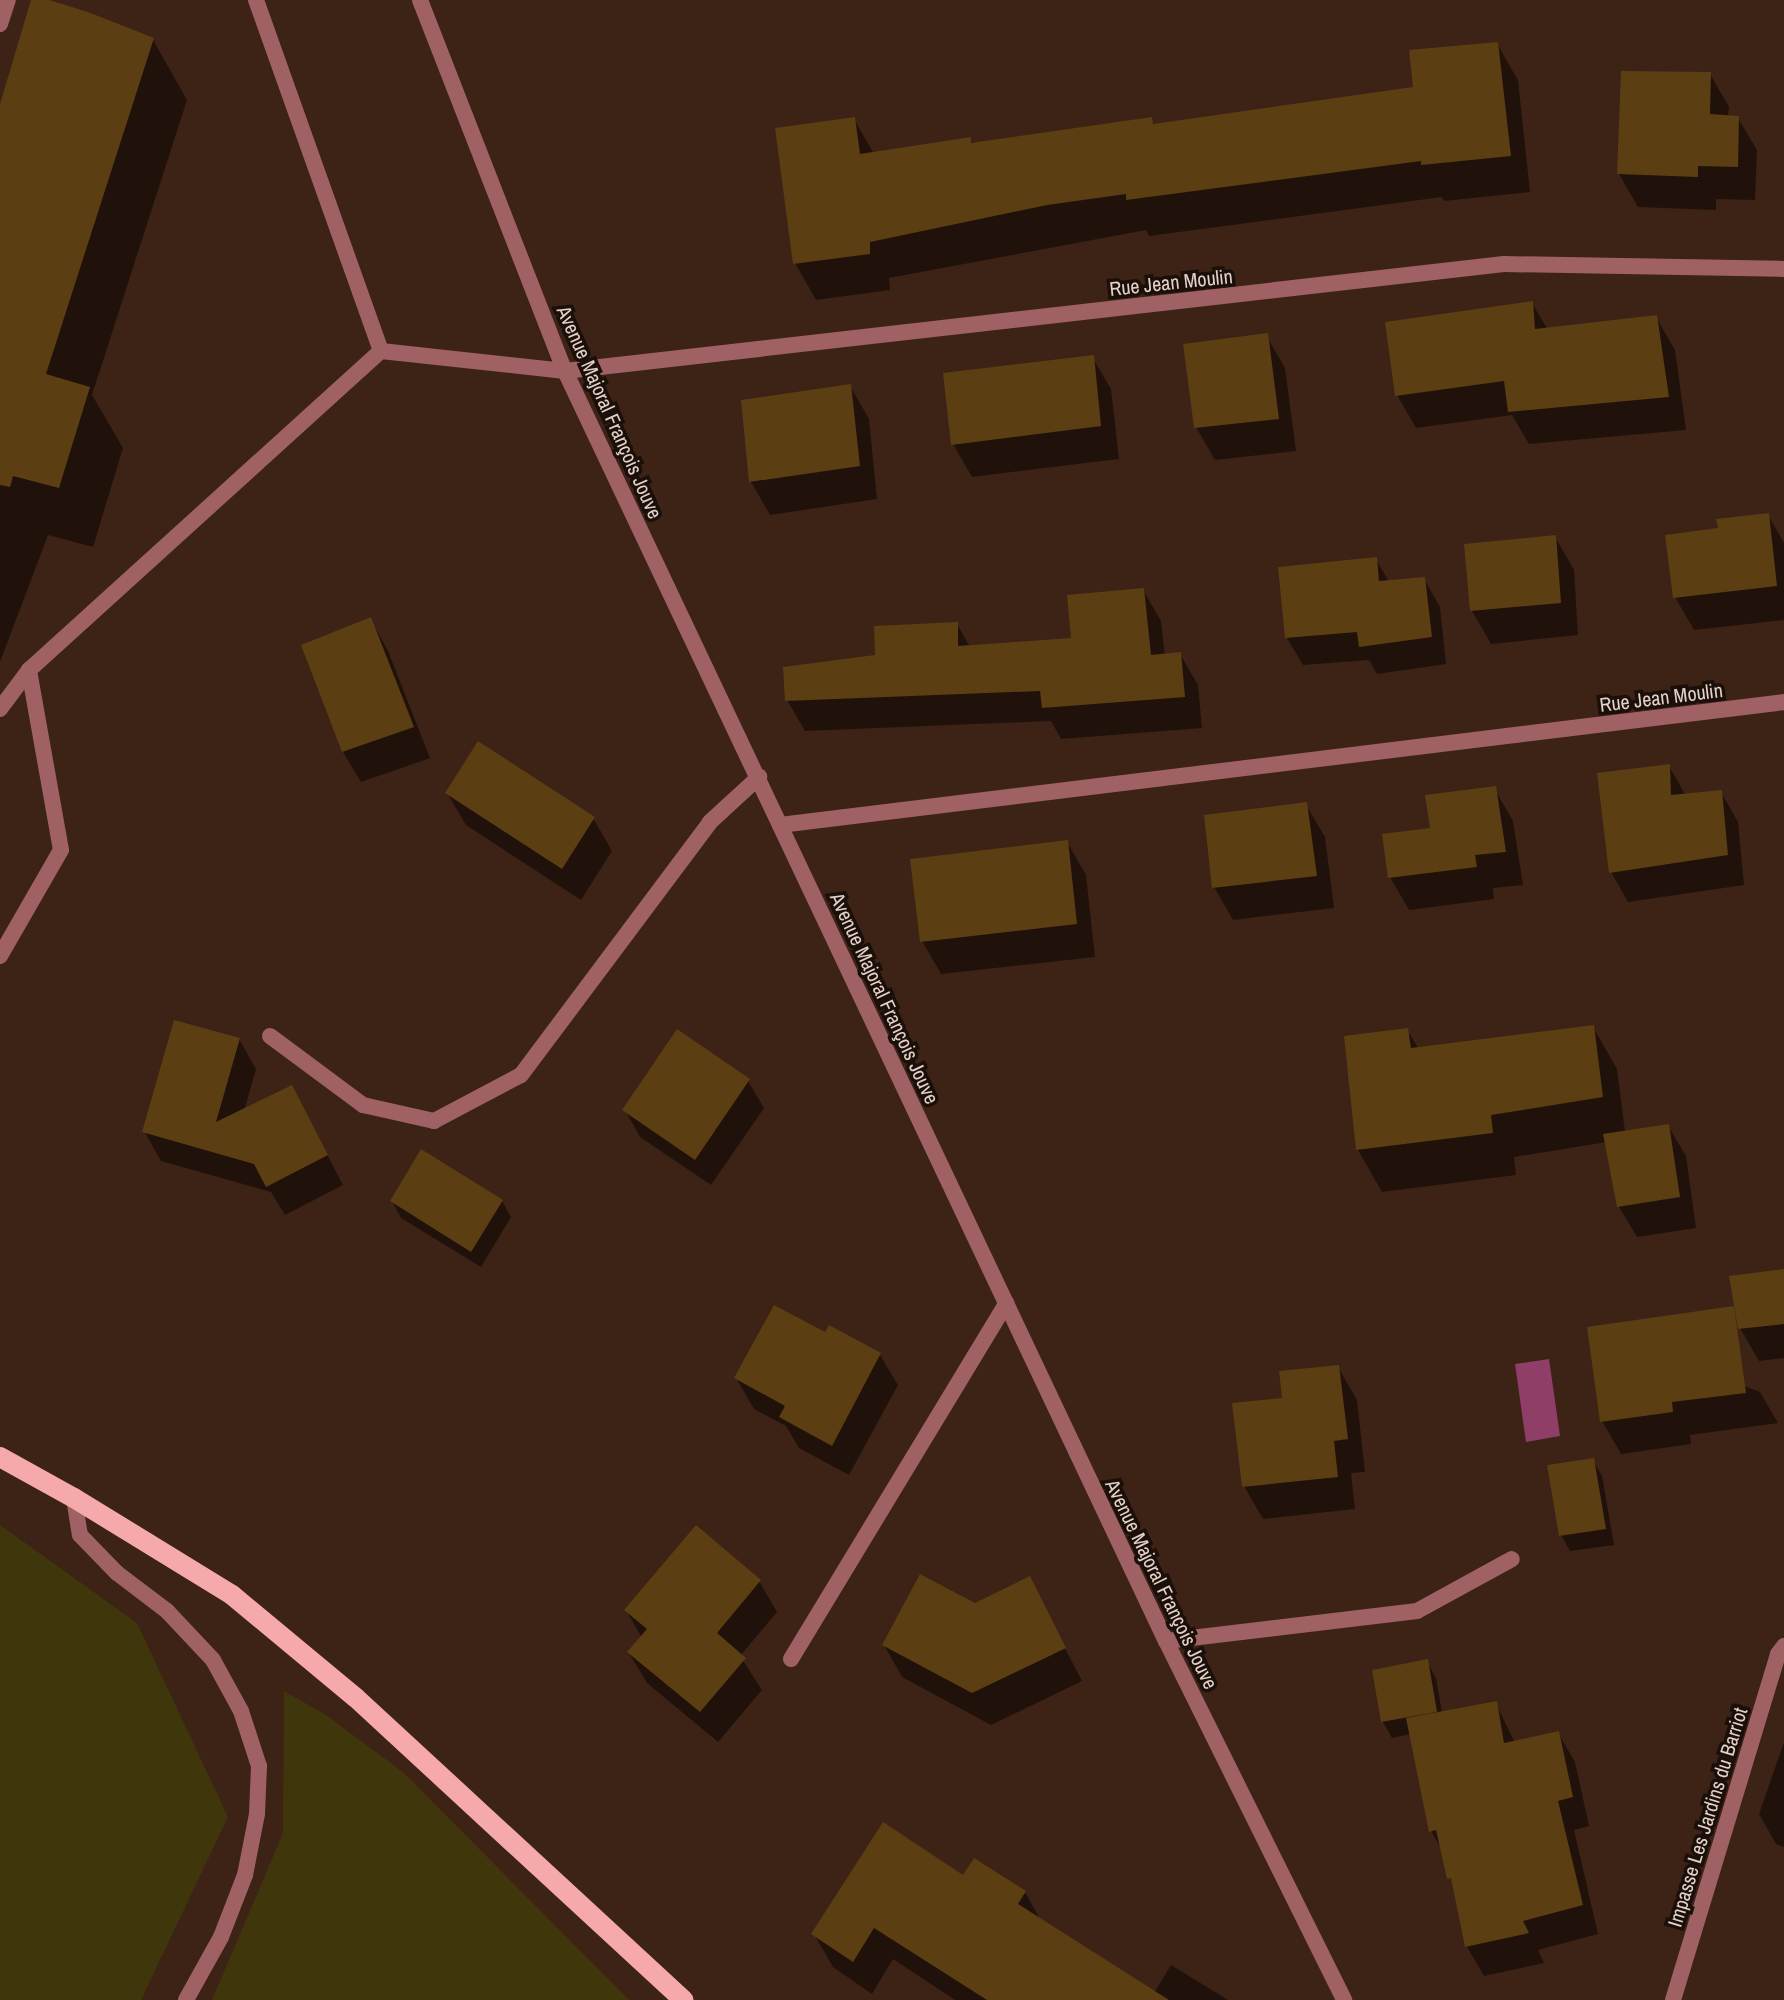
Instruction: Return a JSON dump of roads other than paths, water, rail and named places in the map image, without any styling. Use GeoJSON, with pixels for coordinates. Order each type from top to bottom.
{"type":"FeatureCollection","features":[{"type":"Feature","properties":{"kind":"main road"},"geometry":{"type":"LineString","coordinates":[[0,1457],[74,1498],[232,1595],[343,1686],[683,2000]]}},
{"type":"Feature","properties":{"kind":"street"},"geometry":{"type":"LineString","coordinates":[[0,24],[8,0]]}},
{"type":"Feature","properties":{"kind":"street"},"geometry":{"type":"LineString","coordinates":[[0,709],[29,670],[381,351],[256,0]]}},
{"type":"Feature","properties":{"kind":"street","name":"Avenue Majoral François Jouve"},"geometry":{"type":"LineString","coordinates":[[420,0],[565,371],[1166,1641],[1344,2000]]}},
{"type":"Feature","properties":{"kind":"street","name":"Rue Jean Moulin"},"geometry":{"type":"LineString","coordinates":[[381,351],[565,371],[1504,264],[1784,269]]}},
{"type":"Feature","properties":{"kind":"street"},"geometry":{"type":"LineString","coordinates":[[0,956],[61,850],[29,670]]}},
{"type":"Feature","properties":{"kind":"street","name":"Rue Jean Moulin"},"geometry":{"type":"LineString","coordinates":[[780,825],[1784,702]]}},
{"type":"Feature","properties":{"kind":"street"},"geometry":{"type":"LineString","coordinates":[[270,1036],[363,1105],[434,1121],[521,1075],[710,822],[759,777]]}},
{"type":"Feature","properties":{"kind":"street"},"geometry":{"type":"LineString","coordinates":[[791,1659],[1007,1303]]}},
{"type":"Feature","properties":{"kind":"street"},"geometry":{"type":"LineString","coordinates":[[74,1498],[80,1535],[117,1573],[167,1611],[213,1660],[241,1711],[259,1766],[257,1814],[245,1875],[221,1937],[186,2000]]}},
{"type":"Feature","properties":{"kind":"street"},"geometry":{"type":"LineString","coordinates":[[1166,1641],[1417,1611],[1512,1559]]}},
{"type":"Feature","properties":{"kind":"street","name":"Impasse Les Jardins du Barriot"},"geometry":{"type":"LineString","coordinates":[[1673,2000],[1778,1654],[1784,1646]]}}]}
